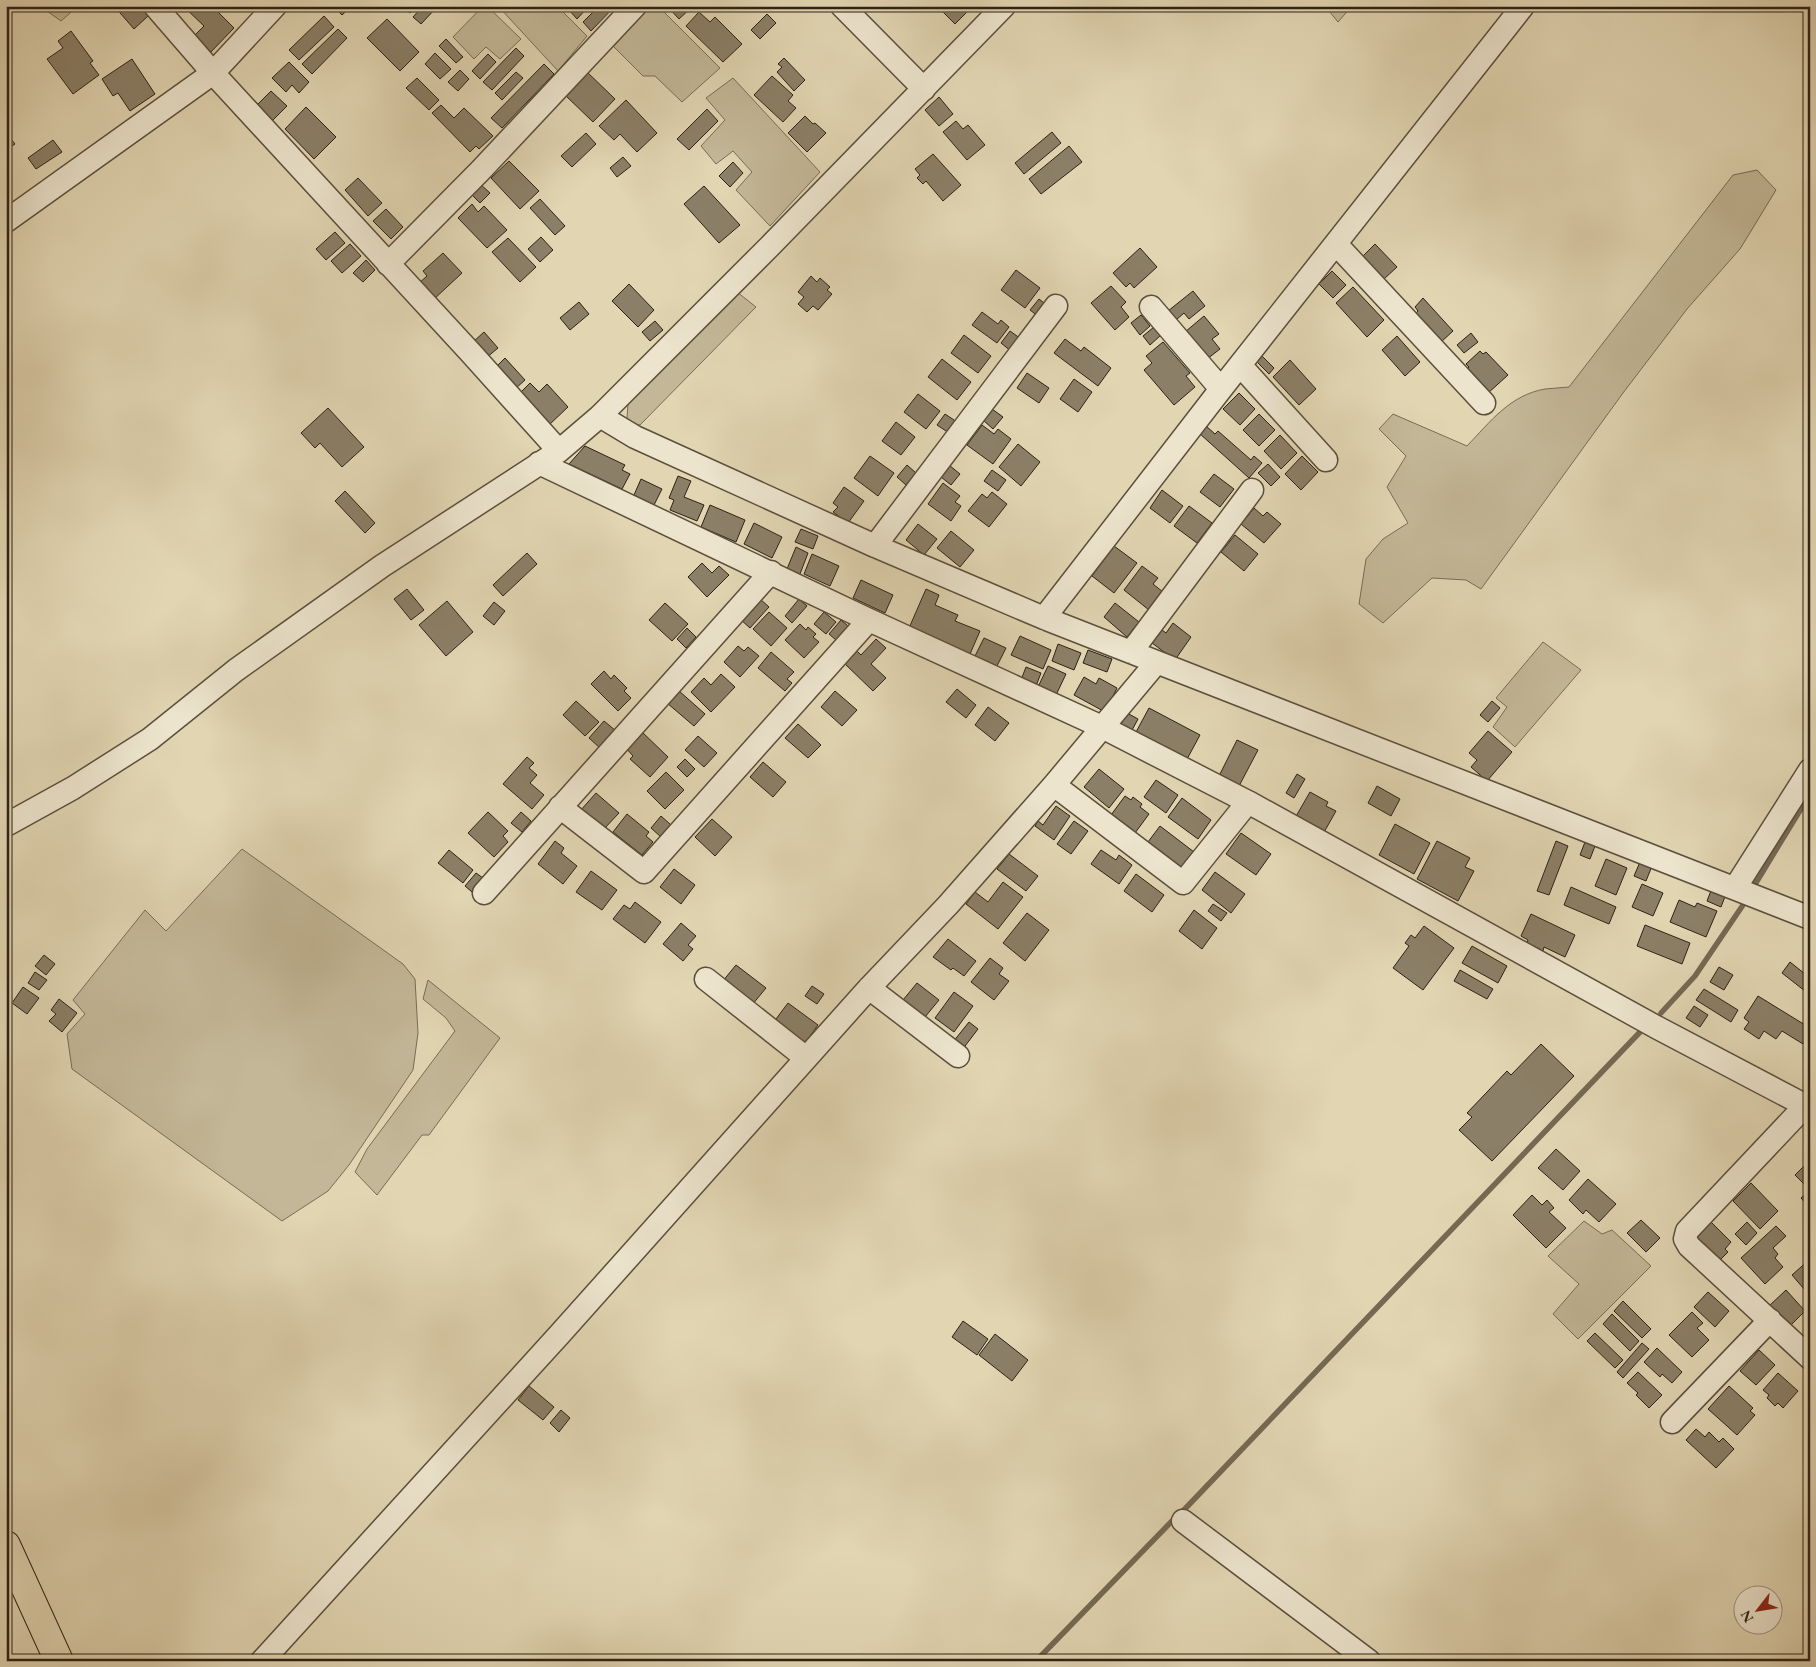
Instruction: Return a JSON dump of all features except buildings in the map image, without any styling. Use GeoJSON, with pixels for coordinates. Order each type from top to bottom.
{"type":"FeatureCollection","features":[{"type":"Feature","properties":{"kind":"highway"},"geometry":{"type":"LineString","coordinates":[[6,1545],[58,1661]]}},
{"type":"Feature","properties":{"kind":"street"},"geometry":{"type":"LineString","coordinates":[[155,6],[213,73],[558,451]]}},
{"type":"Feature","properties":{"kind":"street"},"geometry":{"type":"LineString","coordinates":[[6,221],[213,73],[275,6]]}},
{"type":"Feature","properties":{"kind":"street"},"geometry":{"type":"LineString","coordinates":[[388,264],[480,171],[635,6]]}},
{"type":"Feature","properties":{"kind":"street"},"geometry":{"type":"LineString","coordinates":[[842,6],[924,89]]}},
{"type":"Feature","properties":{"kind":"street"},"geometry":{"type":"LineString","coordinates":[[6,825],[73,788],[150,739],[236,670],[382,566],[558,451],[600,416],[1004,6]]}},
{"type":"Feature","properties":{"kind":"street"},"geometry":{"type":"LineString","coordinates":[[1044,618],[1221,389],[1523,6]]}},
{"type":"Feature","properties":{"kind":"street"},"geometry":{"type":"LineString","coordinates":[[1336,244],[1484,403]]}},
{"type":"Feature","properties":{"kind":"street"},"geometry":{"type":"LineString","coordinates":[[875,546],[1056,306]]}},
{"type":"Feature","properties":{"kind":"street"},"geometry":{"type":"LineString","coordinates":[[1151,307],[1221,389]]}},
{"type":"Feature","properties":{"kind":"street"},"geometry":{"type":"LineString","coordinates":[[1240,365],[1326,460]]}},
{"type":"Feature","properties":{"kind":"street"},"geometry":{"type":"LineString","coordinates":[[600,416],[635,437],[875,546],[1044,618],[1810,918]]}},
{"type":"Feature","properties":{"kind":"street"},"geometry":{"type":"LineString","coordinates":[[539,463],[870,620],[1102,727],[1248,802],[1658,1028],[1807,1107],[1687,1231],[1685,1239],[1689,1246],[1810,1358]]}},
{"type":"Feature","properties":{"kind":"street"},"geometry":{"type":"LineString","coordinates":[[1131,652],[1252,490]]}},
{"type":"Feature","properties":{"kind":"street"},"geometry":{"type":"LineString","coordinates":[[484,893],[771,572]]}},
{"type":"Feature","properties":{"kind":"street"},"geometry":{"type":"LineString","coordinates":[[560,808],[644,872],[870,620]]}},
{"type":"Feature","properties":{"kind":"street"},"geometry":{"type":"LineString","coordinates":[[262,1661],[559,1335],[869,988],[948,905],[1054,785],[1156,663]]}},
{"type":"Feature","properties":{"kind":"street"},"geometry":{"type":"LineString","coordinates":[[1735,888],[1810,770]]}},
{"type":"Feature","properties":{"kind":"street"},"geometry":{"type":"LineString","coordinates":[[1054,785],[1183,883],[1248,802]]}},
{"type":"Feature","properties":{"kind":"street"},"geometry":{"type":"LineString","coordinates":[[706,978],[806,1058]]}},
{"type":"Feature","properties":{"kind":"street"},"geometry":{"type":"LineString","coordinates":[[869,988],[958,1056]]}},
{"type":"Feature","properties":{"kind":"street"},"geometry":{"type":"LineString","coordinates":[[1672,1422],[1770,1320]]}},
{"type":"Feature","properties":{"kind":"street"},"geometry":{"type":"LineString","coordinates":[[1183,1521],[1369,1661]]}},
{"type":"Feature","properties":{"kind":"shaded area"},"geometry":{"type":"Polygon","coordinates":[[[40,6],[78,6],[61,21],[40,6]]]}},
{"type":"Feature","properties":{"kind":"shaded area"},"geometry":{"type":"Polygon","coordinates":[[[483,6],[487,6],[521,39],[500,59],[486,47],[474,59],[453,37],[483,6]]]}},
{"type":"Feature","properties":{"kind":"shaded area"},"geometry":{"type":"Polygon","coordinates":[[[498,6],[566,6],[562,11],[587,36],[558,71],[498,6]]]}},
{"type":"Feature","properties":{"kind":"shaded area"},"geometry":{"type":"Polygon","coordinates":[[[647,6],[658,6],[720,68],[682,102],[655,76],[643,76],[613,46],[647,6]]]}},
{"type":"Feature","properties":{"kind":"shaded area"},"geometry":{"type":"Polygon","coordinates":[[[1325,6],[1352,6],[1338,22],[1325,6]]]}},
{"type":"Feature","properties":{"kind":"shaded area"},"geometry":{"type":"Polygon","coordinates":[[[733,78],[820,172],[770,226],[736,190],[752,172],[733,151],[716,164],[701,146],[725,120],[706,98],[733,78]]]}},
{"type":"Feature","properties":{"kind":"shaded area"},"geometry":{"type":"Polygon","coordinates":[[[1757,170],[1776,190],[1740,249],[1687,309],[1623,393],[1481,589],[1466,580],[1432,578],[1383,623],[1359,604],[1366,559],[1383,539],[1408,523],[1387,487],[1406,456],[1379,429],[1393,414],[1467,446],[1493,419],[1521,397],[1545,389],[1569,387],[1733,175],[1757,170]]]}},
{"type":"Feature","properties":{"kind":"shaded area"},"geometry":{"type":"Polygon","coordinates":[[[737,292],[756,307],[640,425],[632,424],[627,418],[628,404],[737,292]]]}},
{"type":"Feature","properties":{"kind":"shaded area"},"geometry":{"type":"Polygon","coordinates":[[[1543,642],[1581,670],[1515,747],[1493,727],[1507,707],[1496,698],[1543,642]]]}},
{"type":"Feature","properties":{"kind":"shaded area"},"geometry":{"type":"Polygon","coordinates":[[[242,849],[403,964],[415,979],[418,1033],[413,1070],[349,1165],[328,1191],[282,1221],[72,1069],[67,1034],[85,1014],[73,1000],[145,910],[166,931],[242,849]]]}},
{"type":"Feature","properties":{"kind":"shaded area"},"geometry":{"type":"Polygon","coordinates":[[[428,980],[500,1038],[429,1135],[422,1135],[377,1195],[355,1172],[367,1149],[455,1031],[446,1018],[423,999],[428,980]]]}},
{"type":"Feature","properties":{"kind":"shaded area"},"geometry":{"type":"Polygon","coordinates":[[[1584,1221],[1602,1234],[1612,1230],[1651,1266],[1578,1339],[1553,1314],[1579,1284],[1548,1256],[1584,1221]]]}},
{"type":"Feature","properties":{"kind":"waterway"},"geometry":{"type":"LineString","coordinates":[[1754,886],[1810,794]]}},
{"type":"Feature","properties":{"kind":"waterway"},"geometry":{"type":"LineString","coordinates":[[1661,1013],[1695,976],[1745,902]]}},
{"type":"Feature","properties":{"kind":"waterway"},"geometry":{"type":"LineString","coordinates":[[1182,1512],[1641,1031]]}},
{"type":"Feature","properties":{"kind":"waterway"},"geometry":{"type":"LineString","coordinates":[[1036,1661],[1173,1520]]}}]}
